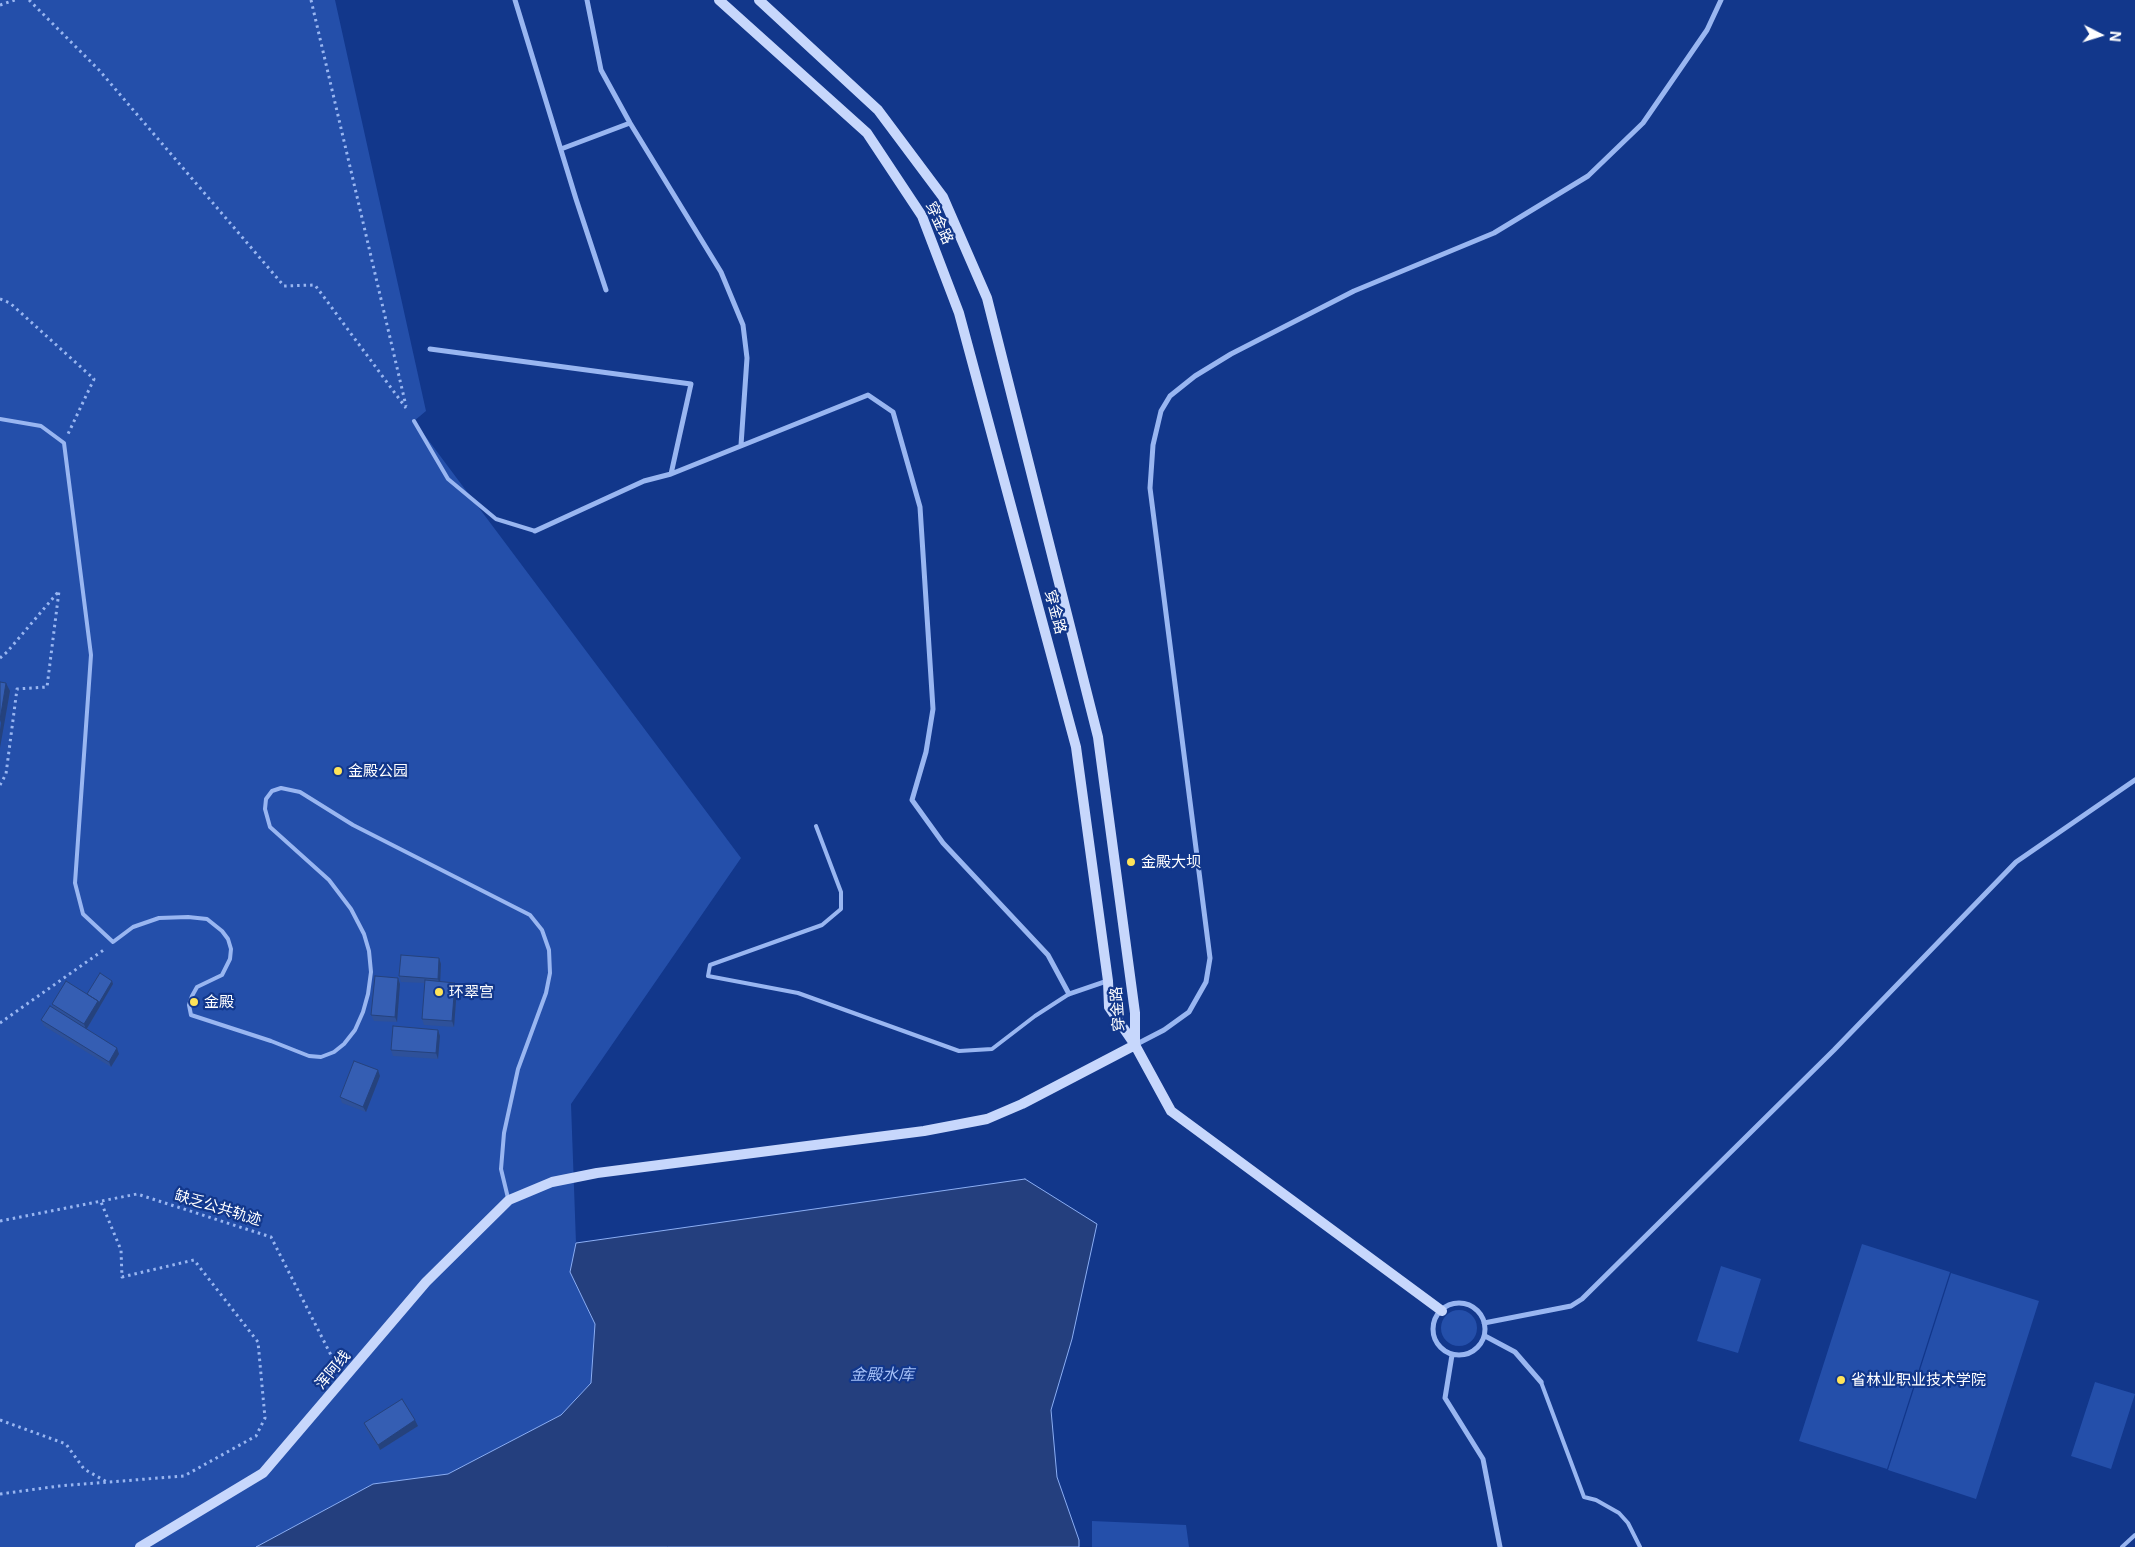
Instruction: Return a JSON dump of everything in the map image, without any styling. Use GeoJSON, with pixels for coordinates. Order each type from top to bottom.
{"type":"FeatureCollection","features":[{"type":"Feature","properties":{"kind":"main road","name":"穿金路"},"geometry":{"type":"LineString","coordinates":[[719,0],[867,133],[922,216],[959,313],[1076,747],[1110,1007],[1135,1045]]}},
{"type":"Feature","properties":{"kind":"main road","name":"穿金路"},"geometry":{"type":"LineString","coordinates":[[759,0],[878,110],[943,197],[987,298],[1098,737],[1135,1014],[1135,1045]]}},
{"type":"Feature","properties":{"kind":"main road","name":"浑阿线"},"geometry":{"type":"LineString","coordinates":[[140,1547],[263,1473],[426,1282],[509,1200],[552,1182],[597,1173],[924,1131],[987,1119],[1022,1104],[1135,1045]]}},
{"type":"Feature","properties":{"kind":"main road"},"geometry":{"type":"LineString","coordinates":[[1135,1045],[1171,1111],[1442,1311]]}},
{"type":"Feature","properties":{"kind":"street"},"geometry":{"type":"LineString","coordinates":[[516,0],[606,290]]}},
{"type":"Feature","properties":{"kind":"street"},"geometry":{"type":"LineString","coordinates":[[587,0],[601,70],[630,123],[721,272],[743,326],[747,358],[741,445]]}},
{"type":"Feature","properties":{"kind":"street"},"geometry":{"type":"LineString","coordinates":[[1135,1045],[1164,1030],[1188,1012],[1206,982],[1210,958],[1150,488],[1152,445],[1161,411],[1170,396],[1196,376],[1231,354],[1354,291],[1494,233],[1588,176],[1643,123],[1707,30],[1721,0]]}},
{"type":"Feature","properties":{"kind":"street"},"geometry":{"type":"LineString","coordinates":[[561,149],[630,123]]}},
{"type":"Feature","properties":{"kind":"street"},"geometry":{"type":"LineString","coordinates":[[430,349],[691,384],[672,474]]}},
{"type":"Feature","properties":{"kind":"street"},"geometry":{"type":"LineString","coordinates":[[535,531],[644,481],[672,474],[868,395],[893,412],[920,507],[933,709],[926,752],[912,800],[943,843],[1048,955],[1069,994],[1108,981]]}},
{"type":"Feature","properties":{"kind":"street"},"geometry":{"type":"LineString","coordinates":[[1484,1323],[1570,1306],[1582,1299],[1834,1050],[2016,862],[2135,780]]}},
{"type":"Feature","properties":{"kind":"street"},"geometry":{"type":"LineString","coordinates":[[1462,1303],[1471,1306],[1478,1311],[1484,1323],[1484,1336],[1480,1345],[1474,1351],[1465,1355],[1452,1355],[1441,1347],[1433,1331],[1434,1322],[1442,1311],[1453,1304],[1462,1303]]}},
{"type":"Feature","properties":{"kind":"street"},"geometry":{"type":"LineString","coordinates":[[1484,1336],[1515,1352],[1541,1382]]}},
{"type":"Feature","properties":{"kind":"street"},"geometry":{"type":"LineString","coordinates":[[1452,1355],[1445,1398],[1482,1460],[1500,1547]]}},
{"type":"Feature","properties":{"kind":"lane"},"geometry":{"type":"LineString","coordinates":[[0,419],[41,426],[64,443],[91,655],[75,883],[84,914],[114,942],[133,927],[159,918],[178,916],[207,919],[222,931],[228,939],[231,948],[230,958],[222,975],[198,987],[192,996],[189,1006],[191,1015],[271,1041],[309,1056],[321,1056],[334,1052],[344,1044],[355,1030],[368,994],[371,972],[369,951],[364,934],[351,909],[329,880],[270,827],[265,808],[266,799],[272,792],[281,788],[291,789],[309,796],[353,826],[530,914],[542,930],[549,950],[550,973],[546,993],[518,1069],[504,1133],[501,1169],[509,1200]]}},
{"type":"Feature","properties":{"kind":"lane"},"geometry":{"type":"LineString","coordinates":[[414,421],[448,479],[496,519],[535,531]]}},
{"type":"Feature","properties":{"kind":"lane"},"geometry":{"type":"LineString","coordinates":[[816,826],[841,892],[841,909],[822,925],[710,965],[708,976],[798,994],[959,1051],[992,1048],[1035,1016],[1069,994]]}},
{"type":"Feature","properties":{"kind":"lane"},"geometry":{"type":"LineString","coordinates":[[1541,1382],[1584,1497],[1596,1500],[1619,1513],[1628,1523],[1640,1547]]}},
{"type":"Feature","properties":{"kind":"lane"},"geometry":{"type":"LineString","coordinates":[[2122,1547],[2135,1535]]}},
{"type":"Feature","properties":{"kind":"path"},"geometry":{"type":"LineString","coordinates":[[0,5],[15,0]]}},
{"type":"Feature","properties":{"kind":"path"},"geometry":{"type":"LineString","coordinates":[[29,0],[99,70],[284,286],[315,284],[414,421]]}},
{"type":"Feature","properties":{"kind":"path"},"geometry":{"type":"LineString","coordinates":[[311,0],[406,408]]}},
{"type":"Feature","properties":{"kind":"path"},"geometry":{"type":"LineString","coordinates":[[0,299],[10,303],[94,379],[64,443]]}},
{"type":"Feature","properties":{"kind":"path"},"geometry":{"type":"LineString","coordinates":[[0,658],[59,591],[47,687],[17,689],[6,774],[0,785]]}},
{"type":"Feature","properties":{"kind":"path"},"geometry":{"type":"LineString","coordinates":[[0,1023],[114,942]]}},
{"type":"Feature","properties":{"kind":"path","name":"缺乏公共轨迹"},"geometry":{"type":"LineString","coordinates":[[0,1221],[136,1194],[271,1236],[344,1380]]}},
{"type":"Feature","properties":{"kind":"path"},"geometry":{"type":"LineString","coordinates":[[0,1494],[59,1486],[184,1476],[256,1436],[265,1418],[258,1342],[194,1260],[122,1277],[121,1250],[100,1202]]}},
{"type":"Feature","properties":{"kind":"path"},"geometry":{"type":"LineString","coordinates":[[0,1420],[66,1444],[84,1469],[107,1482]]}},
{"type":"Feature","properties":{"kind":"shaded area","name":"金殿公园"},"geometry":{"type":"Polygon","coordinates":[[[0,0],[335,0],[426,411],[414,421],[741,858],[571,1104],[576,1243],[570,1272],[595,1324],[591,1383],[561,1415],[448,1474],[373,1484],[256,1547],[0,1547],[0,0]]]}},
{"type":"Feature","properties":{"kind":"shaded area"},"geometry":{"type":"Polygon","coordinates":[[[1862,1244],[1950,1272],[1887,1469],[1799,1441],[1862,1244]]]}},
{"type":"Feature","properties":{"kind":"shaded area"},"geometry":{"type":"Polygon","coordinates":[[[1721,1266],[1761,1279],[1738,1353],[1697,1341],[1721,1266]]]}},
{"type":"Feature","properties":{"kind":"shaded area"},"geometry":{"type":"Polygon","coordinates":[[[1951,1273],[2039,1301],[1976,1499],[1888,1470],[1951,1273]]]}},
{"type":"Feature","properties":{"kind":"shaded area"},"geometry":{"type":"Polygon","coordinates":[[[1459,1310],[1471,1316],[1477,1328],[1471,1340],[1459,1346],[1447,1340],[1441,1328],[1447,1316],[1459,1310]]]}},
{"type":"Feature","properties":{"kind":"shaded area"},"geometry":{"type":"Polygon","coordinates":[[[2095,1382],[2135,1394],[2111,1469],[2071,1456],[2095,1382]]]}},
{"type":"Feature","properties":{"kind":"shaded area"},"geometry":{"type":"Polygon","coordinates":[[[1092,1521],[1186,1525],[1189,1547],[1092,1547],[1092,1521]]]}},
{"type":"Feature","properties":{"kind":"water","name":"金殿水库"},"geometry":{"type":"Polygon","coordinates":[[[1025,1179],[1097,1224],[1072,1339],[1051,1410],[1057,1477],[1079,1540],[1079,1547],[256,1547],[373,1484],[448,1474],[561,1415],[591,1383],[595,1324],[570,1272],[576,1243],[1025,1179]]]}},
{"type":"Feature","properties":{"kind":"building"},"geometry":{"type":"Polygon","coordinates":[[[0,682],[6,683],[0,720],[0,682]]]}},
{"type":"Feature","properties":{"kind":"building"},"geometry":{"type":"Polygon","coordinates":[[[401,955],[439,958],[438,979],[399,976],[401,955]]]}},
{"type":"Feature","properties":{"kind":"building"},"geometry":{"type":"Polygon","coordinates":[[[100,973],[112,981],[99,1003],[87,994],[100,973]]]}},
{"type":"Feature","properties":{"kind":"building"},"geometry":{"type":"Polygon","coordinates":[[[375,976],[398,978],[395,1017],[371,1015],[375,976]]]}},
{"type":"Feature","properties":{"kind":"building"},"geometry":{"type":"Polygon","coordinates":[[[425,980],[455,983],[452,1021],[422,1019],[425,980]]]}},
{"type":"Feature","properties":{"kind":"building"},"geometry":{"type":"Polygon","coordinates":[[[66,981],[98,1001],[84,1024],[52,1004],[66,981]]]}},
{"type":"Feature","properties":{"kind":"building"},"geometry":{"type":"Polygon","coordinates":[[[50,1006],[117,1048],[109,1062],[41,1020],[50,1006]]]}},
{"type":"Feature","properties":{"kind":"building"},"geometry":{"type":"Polygon","coordinates":[[[393,1026],[438,1030],[436,1053],[391,1050],[393,1026]]]}},
{"type":"Feature","properties":{"kind":"building"},"geometry":{"type":"Polygon","coordinates":[[[354,1061],[378,1070],[363,1107],[340,1097],[354,1061]]]}},
{"type":"Feature","properties":{"kind":"building"},"geometry":{"type":"Polygon","coordinates":[[[402,1399],[415,1420],[378,1445],[364,1423],[402,1399]]]}},
{"type":"Feature","properties":{"kind":"place","name":"金殿公园"},"geometry":{"type":"Point","coordinates":[338,771]}},
{"type":"Feature","properties":{"kind":"place","name":"金殿大坝"},"geometry":{"type":"Point","coordinates":[1131,862]}},
{"type":"Feature","properties":{"kind":"place","name":"环翠宫"},"geometry":{"type":"Point","coordinates":[439,992]}},
{"type":"Feature","properties":{"kind":"place","name":"金殿"},"geometry":{"type":"Point","coordinates":[194,1002]}},
{"type":"Feature","properties":{"kind":"place","name":"省林业职业技术学院"},"geometry":{"type":"Point","coordinates":[1841,1380]}}]}
